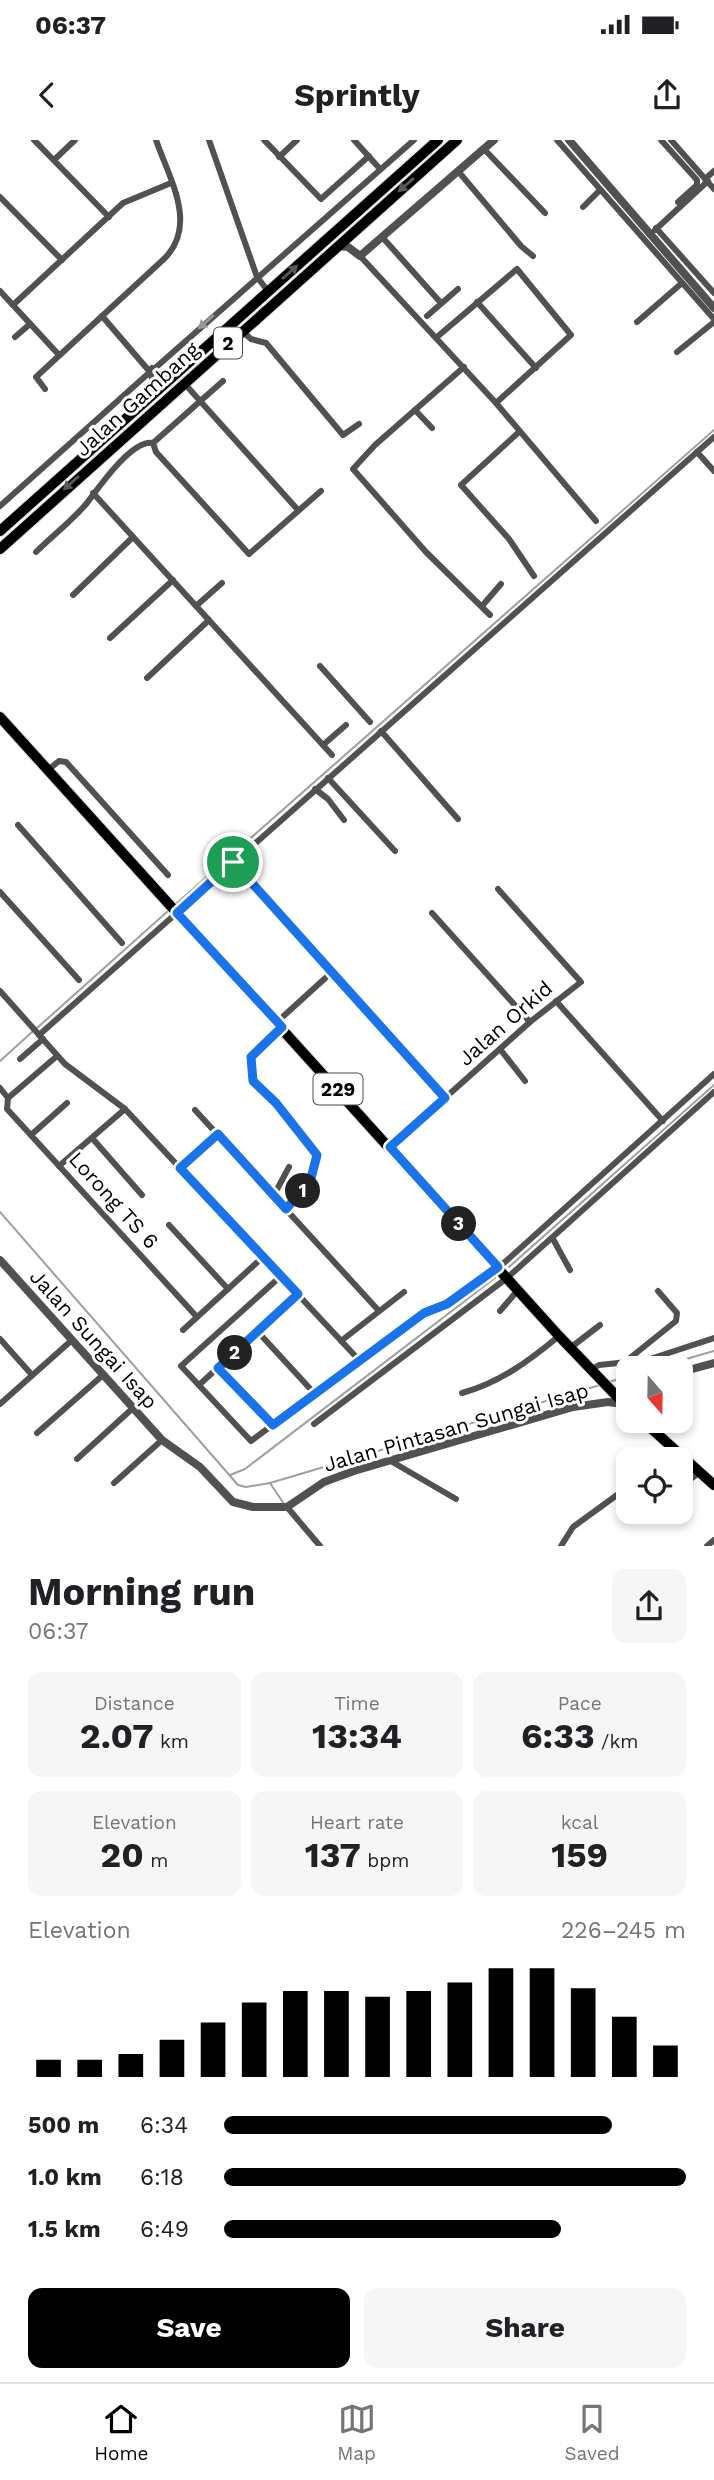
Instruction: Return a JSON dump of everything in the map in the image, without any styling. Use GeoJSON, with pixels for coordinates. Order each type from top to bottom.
{"type":"FeatureCollection","features":[{"type":"Feature","properties":{"kind":"main road","name":"Jalan Gambang"},"geometry":{"type":"LineString","coordinates":[[0,531],[438,140]]}},
{"type":"Feature","properties":{"kind":"main road","name":"Jalan Gambang"},"geometry":{"type":"LineString","coordinates":[[0,548],[457,140]]}},
{"type":"Feature","properties":{"kind":"main road","name":"229"},"geometry":{"type":"LineString","coordinates":[[0,717],[559,1336],[616,1395]]}},
{"type":"Feature","properties":{"kind":"main road"},"geometry":{"type":"LineString","coordinates":[[656,1433],[672,1447]]}},
{"type":"Feature","properties":{"kind":"main road"},"geometry":{"type":"LineString","coordinates":[[693,1466],[714,1485]]}},
{"type":"Feature","properties":{"kind":"street"},"geometry":{"type":"LineString","coordinates":[[34,140],[109,217]]}},
{"type":"Feature","properties":{"kind":"street"},"geometry":{"type":"LineString","coordinates":[[54,160],[75,140]]}},
{"type":"Feature","properties":{"kind":"street"},"geometry":{"type":"LineString","coordinates":[[45,389],[36,379],[178,242],[182,223],[156,140]]}},
{"type":"Feature","properties":{"kind":"street"},"geometry":{"type":"LineString","coordinates":[[209,140],[257,277],[268,291]]}},
{"type":"Feature","properties":{"kind":"street"},"geometry":{"type":"LineString","coordinates":[[264,140],[321,199],[369,156]]}},
{"type":"Feature","properties":{"kind":"street"},"geometry":{"type":"LineString","coordinates":[[279,157],[297,140]]}},
{"type":"Feature","properties":{"kind":"street"},"geometry":{"type":"LineString","coordinates":[[354,140],[380,169]]}},
{"type":"Feature","properties":{"kind":"street"},"geometry":{"type":"LineString","coordinates":[[0,506],[414,140]]}},
{"type":"Feature","properties":{"kind":"street"},"geometry":{"type":"LineString","coordinates":[[357,253],[383,237],[494,140]]}},
{"type":"Feature","properties":{"kind":"street"},"geometry":{"type":"LineString","coordinates":[[557,140],[714,320],[677,352]]}},
{"type":"Feature","properties":{"kind":"street"},"geometry":{"type":"LineString","coordinates":[[569,140],[714,293]]}},
{"type":"Feature","properties":{"kind":"street"},"geometry":{"type":"LineString","coordinates":[[661,140],[697,180],[697,185],[678,202]]}},
{"type":"Feature","properties":{"kind":"street"},"geometry":{"type":"LineString","coordinates":[[671,140],[714,188]]}},
{"type":"Feature","properties":{"kind":"street"},"geometry":{"type":"LineString","coordinates":[[484,149],[545,213]]}},
{"type":"Feature","properties":{"kind":"street"},"geometry":{"type":"LineString","coordinates":[[653,231],[714,171]]}},
{"type":"Feature","properties":{"kind":"street"},"geometry":{"type":"LineString","coordinates":[[458,172],[521,246],[533,256]]}},
{"type":"Feature","properties":{"kind":"street"},"geometry":{"type":"LineString","coordinates":[[13,306],[129,199],[171,183]]}},
{"type":"Feature","properties":{"kind":"street"},"geometry":{"type":"LineString","coordinates":[[583,207],[600,190]]}},
{"type":"Feature","properties":{"kind":"street"},"geometry":{"type":"LineString","coordinates":[[0,197],[62,260]]}},
{"type":"Feature","properties":{"kind":"street"},"geometry":{"type":"LineString","coordinates":[[653,231],[714,307]]}},
{"type":"Feature","properties":{"kind":"street"},"geometry":{"type":"LineString","coordinates":[[352,232],[357,253],[429,334],[437,337],[464,367],[596,521]]}},
{"type":"Feature","properties":{"kind":"street"},"geometry":{"type":"LineString","coordinates":[[383,237],[441,303]]}},
{"type":"Feature","properties":{"kind":"street"},"geometry":{"type":"LineString","coordinates":[[336,246],[357,253]]}},
{"type":"Feature","properties":{"kind":"street"},"geometry":{"type":"LineString","coordinates":[[437,337],[517,269],[570,332],[570,337],[496,403]]}},
{"type":"Feature","properties":{"kind":"street"},"geometry":{"type":"LineString","coordinates":[[637,322],[682,283]]}},
{"type":"Feature","properties":{"kind":"street"},"geometry":{"type":"LineString","coordinates":[[428,316],[458,289]]}},
{"type":"Feature","properties":{"kind":"street"},"geometry":{"type":"LineString","coordinates":[[0,291],[59,355]]}},
{"type":"Feature","properties":{"kind":"street"},"geometry":{"type":"LineString","coordinates":[[477,302],[536,368]]}},
{"type":"Feature","properties":{"kind":"street"},"geometry":{"type":"LineString","coordinates":[[102,316],[152,370],[170,378]]}},
{"type":"Feature","properties":{"kind":"street"},"geometry":{"type":"LineString","coordinates":[[15,337],[30,324]]}},
{"type":"Feature","properties":{"kind":"street"},"geometry":{"type":"LineString","coordinates":[[242,331],[251,339],[266,343],[343,435],[359,424]]}},
{"type":"Feature","properties":{"kind":"street"},"geometry":{"type":"LineString","coordinates":[[464,367],[368,452],[354,466],[354,471],[426,552],[490,615]]}},
{"type":"Feature","properties":{"kind":"street"},"geometry":{"type":"LineString","coordinates":[[152,370],[156,391]]}},
{"type":"Feature","properties":{"kind":"street"},"geometry":{"type":"LineString","coordinates":[[36,552],[141,444],[153,443],[223,381]]}},
{"type":"Feature","properties":{"kind":"street"},"geometry":{"type":"LineString","coordinates":[[184,383],[298,510]]}},
{"type":"Feature","properties":{"kind":"street"},"geometry":{"type":"LineString","coordinates":[[415,410],[432,428]]}},
{"type":"Feature","properties":{"kind":"street"},"geometry":{"type":"LineString","coordinates":[[519,432],[461,485],[509,539],[534,576]]}},
{"type":"Feature","properties":{"kind":"street"},"geometry":{"type":"LineString","coordinates":[[20,1059],[40,1036],[233,862],[714,437]]}},
{"type":"Feature","properties":{"kind":"street"},"geometry":{"type":"LineString","coordinates":[[118,442],[129,455]]}},
{"type":"Feature","properties":{"kind":"street"},"geometry":{"type":"LineString","coordinates":[[153,443],[156,452],[249,554],[321,491]]}},
{"type":"Feature","properties":{"kind":"street"},"geometry":{"type":"LineString","coordinates":[[696,452],[714,471]]}},
{"type":"Feature","properties":{"kind":"street"},"geometry":{"type":"LineString","coordinates":[[93,493],[332,755]]}},
{"type":"Feature","properties":{"kind":"street"},"geometry":{"type":"LineString","coordinates":[[73,595],[134,537]]}},
{"type":"Feature","properties":{"kind":"street"},"geometry":{"type":"LineString","coordinates":[[110,638],[173,580]]}},
{"type":"Feature","properties":{"kind":"street"},"geometry":{"type":"LineString","coordinates":[[196,606],[222,583]]}},
{"type":"Feature","properties":{"kind":"street"},"geometry":{"type":"LineString","coordinates":[[482,606],[502,587],[501,584]]}},
{"type":"Feature","properties":{"kind":"street"},"geometry":{"type":"LineString","coordinates":[[147,678],[209,620]]}},
{"type":"Feature","properties":{"kind":"street"},"geometry":{"type":"LineString","coordinates":[[320,666],[370,722]]}},
{"type":"Feature","properties":{"kind":"street"},"geometry":{"type":"LineString","coordinates":[[323,745],[346,725]]}},
{"type":"Feature","properties":{"kind":"street"},"geometry":{"type":"LineString","coordinates":[[381,730],[458,819]]}},
{"type":"Feature","properties":{"kind":"street"},"geometry":{"type":"LineString","coordinates":[[48,770],[60,761],[66,762],[167,875]]}},
{"type":"Feature","properties":{"kind":"street"},"geometry":{"type":"LineString","coordinates":[[328,778],[395,851]]}},
{"type":"Feature","properties":{"kind":"street"},"geometry":{"type":"LineString","coordinates":[[316,789],[328,799],[344,820]]}},
{"type":"Feature","properties":{"kind":"street"},"geometry":{"type":"LineString","coordinates":[[18,825],[122,943]]}},
{"type":"Feature","properties":{"kind":"street"},"geometry":{"type":"LineString","coordinates":[[233,862],[445,1098]]}},
{"type":"Feature","properties":{"kind":"street","name":"Jalan Orkid"},"geometry":{"type":"LineString","coordinates":[[390,1147],[530,1022],[581,982],[498,889]]}},
{"type":"Feature","properties":{"kind":"street"},"geometry":{"type":"LineString","coordinates":[[0,892],[79,980]]}},
{"type":"Feature","properties":{"kind":"street"},"geometry":{"type":"LineString","coordinates":[[432,913],[530,1022]]}},
{"type":"Feature","properties":{"kind":"street"},"geometry":{"type":"LineString","coordinates":[[286,1209],[310,1182],[317,1153],[276,1103],[253,1081],[251,1057],[332,972]]}},
{"type":"Feature","properties":{"kind":"street"},"geometry":{"type":"LineString","coordinates":[[0,991],[57,1056],[125,1109],[359,1360]]}},
{"type":"Feature","properties":{"kind":"street"},"geometry":{"type":"LineString","coordinates":[[556,1001],[663,1121]]}},
{"type":"Feature","properties":{"kind":"street"},"geometry":{"type":"LineString","coordinates":[[500,1049],[525,1081]]}},
{"type":"Feature","properties":{"kind":"street"},"geometry":{"type":"LineString","coordinates":[[0,1088],[8,1098],[57,1056]]}},
{"type":"Feature","properties":{"kind":"street"},"geometry":{"type":"LineString","coordinates":[[281,1276],[181,1366],[251,1441],[424,1313],[447,1304],[498,1267],[552,1223],[714,1074]]}},
{"type":"Feature","properties":{"kind":"street"},"geometry":{"type":"LineString","coordinates":[[314,1424],[507,1278],[714,1092]]}},
{"type":"Feature","properties":{"kind":"street","name":"Lorong TS 6"},"geometry":{"type":"LineString","coordinates":[[8,1098],[5,1107],[197,1317]]}},
{"type":"Feature","properties":{"kind":"street"},"geometry":{"type":"LineString","coordinates":[[31,1135],[67,1103]]}},
{"type":"Feature","properties":{"kind":"street"},"geometry":{"type":"LineString","coordinates":[[59,1166],[125,1109]]}},
{"type":"Feature","properties":{"kind":"street"},"geometry":{"type":"LineString","coordinates":[[195,1110],[379,1311]]}},
{"type":"Feature","properties":{"kind":"street"},"geometry":{"type":"LineString","coordinates":[[180,1168],[218,1134]]}},
{"type":"Feature","properties":{"kind":"street"},"geometry":{"type":"LineString","coordinates":[[92,1138],[142,1195]]}},
{"type":"Feature","properties":{"kind":"street"},"geometry":{"type":"LineString","coordinates":[[274,1195],[289,1167]]}},
{"type":"Feature","properties":{"kind":"street"},"geometry":{"type":"LineString","coordinates":[[169,1225],[228,1289]]}},
{"type":"Feature","properties":{"kind":"street"},"geometry":{"type":"LineString","coordinates":[[553,1239],[570,1270]]}},
{"type":"Feature","properties":{"kind":"street"},"geometry":{"type":"LineString","coordinates":[[183,1330],[263,1257]]}},
{"type":"Feature","properties":{"kind":"street","name":"Jalan Sungai Isap"},"geometry":{"type":"LineString","coordinates":[[0,1260],[162,1440]]}},
{"type":"Feature","properties":{"kind":"street"},"geometry":{"type":"LineString","coordinates":[[500,1311],[518,1290]]}},
{"type":"Feature","properties":{"kind":"street"},"geometry":{"type":"LineString","coordinates":[[634,1356],[676,1321],[677,1313],[658,1291]]}},
{"type":"Feature","properties":{"kind":"street"},"geometry":{"type":"LineString","coordinates":[[341,1340],[404,1292]]}},
{"type":"Feature","properties":{"kind":"street"},"geometry":{"type":"LineString","coordinates":[[199,1385],[298,1294]]}},
{"type":"Feature","properties":{"kind":"street"},"geometry":{"type":"LineString","coordinates":[[570,1348],[600,1325]]}},
{"type":"Feature","properties":{"kind":"street"},"geometry":{"type":"LineString","coordinates":[[258,1332],[315,1394]]}},
{"type":"Feature","properties":{"kind":"street"},"geometry":{"type":"LineString","coordinates":[[461,1393],[487,1386],[521,1366],[559,1336]]}},
{"type":"Feature","properties":{"kind":"street"},"geometry":{"type":"LineString","coordinates":[[652,1356],[714,1338]]}},
{"type":"Feature","properties":{"kind":"street"},"geometry":{"type":"LineString","coordinates":[[0,1404],[72,1340]]}},
{"type":"Feature","properties":{"kind":"street"},"geometry":{"type":"LineString","coordinates":[[1,1342],[32,1375]]}},
{"type":"Feature","properties":{"kind":"street"},"geometry":{"type":"LineString","coordinates":[[693,1369],[714,1363]]}},
{"type":"Feature","properties":{"kind":"street"},"geometry":{"type":"LineString","coordinates":[[592,1372],[599,1364],[616,1364]]}},
{"type":"Feature","properties":{"kind":"street"},"geometry":{"type":"LineString","coordinates":[[218,1368],[273,1425]]}},
{"type":"Feature","properties":{"kind":"street"},"geometry":{"type":"LineString","coordinates":[[37,1433],[103,1375]]}},
{"type":"Feature","properties":{"kind":"street","name":"Jalan Pintasan Sungai Isap"},"geometry":{"type":"LineString","coordinates":[[288,1507],[324,1482],[388,1460],[573,1407],[616,1402]]}},
{"type":"Feature","properties":{"kind":"street"},"geometry":{"type":"LineString","coordinates":[[77,1458],[133,1408]]}},
{"type":"Feature","properties":{"kind":"street"},"geometry":{"type":"LineString","coordinates":[[114,1483],[162,1440],[200,1467],[239,1505],[288,1507],[320,1545]]}},
{"type":"Feature","properties":{"kind":"street"},"geometry":{"type":"LineString","coordinates":[[406,1470],[412,1454]]}},
{"type":"Feature","properties":{"kind":"street"},"geometry":{"type":"LineString","coordinates":[[388,1460],[456,1499]]}},
{"type":"Feature","properties":{"kind":"street"},"geometry":{"type":"LineString","coordinates":[[693,1477],[700,1472]]}},
{"type":"Feature","properties":{"kind":"street"},"geometry":{"type":"LineString","coordinates":[[561,1545],[573,1527],[616,1496]]}},
{"type":"Feature","properties":{"kind":"street"},"geometry":{"type":"LineString","coordinates":[[706,1545],[714,1540]]}},
{"type":"Feature","properties":{"kind":"waterway"},"geometry":{"type":"LineString","coordinates":[[177,903],[714,430]]}},
{"type":"Feature","properties":{"kind":"waterway"},"geometry":{"type":"LineString","coordinates":[[37,1028],[168,911]]}},
{"type":"Feature","properties":{"kind":"waterway"},"geometry":{"type":"LineString","coordinates":[[0,1061],[32,1032]]}},
{"type":"Feature","properties":{"kind":"waterway"},"geometry":{"type":"LineString","coordinates":[[509,1267],[714,1085]]}},
{"type":"Feature","properties":{"kind":"waterway"},"geometry":{"type":"LineString","coordinates":[[0,1212],[238,1485],[246,1487],[270,1483],[600,1385]]}},
{"type":"Feature","properties":{"kind":"waterway"},"geometry":{"type":"LineString","coordinates":[[230,1475],[245,1469],[495,1278]]}},
{"type":"Feature","properties":{"kind":"waterway"},"geometry":{"type":"LineString","coordinates":[[693,1357],[714,1351]]}},
{"type":"Feature","properties":{"kind":"waterway"},"geometry":{"type":"LineString","coordinates":[[609,1382],[616,1380]]}},
{"type":"Feature","properties":{"kind":"waterway"},"geometry":{"type":"LineString","coordinates":[[270,1483],[284,1504]]}},
{"type":"Feature","properties":{"kind":"route"},"geometry":{"type":"LineString","coordinates":[[233,862],[445,1098],[390,1147],[498,1267],[447,1304],[424,1313],[273,1425],[218,1368],[298,1294],[180,1168],[218,1134],[286,1209],[310,1182],[317,1155],[276,1103],[268,1099],[253,1081],[251,1057],[282,1027],[177,913],[233,862]]}}]}
